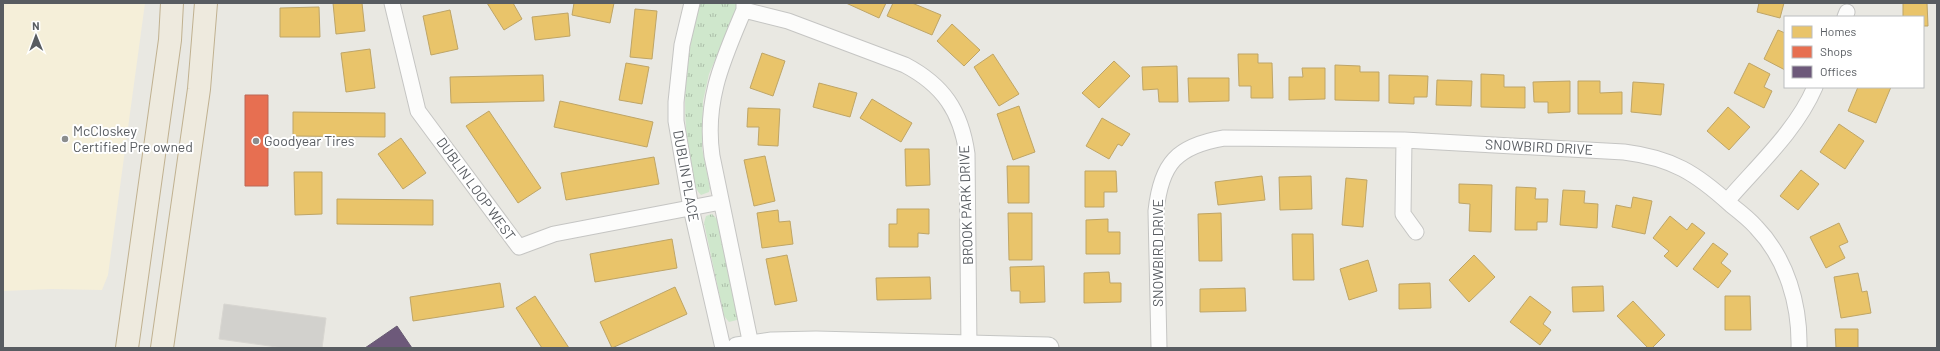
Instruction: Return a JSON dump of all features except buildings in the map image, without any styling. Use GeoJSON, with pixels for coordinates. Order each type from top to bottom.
{"type":"FeatureCollection","features":[{"type":"Feature","properties":{"kind":"highway"},"geometry":{"type":"LineString","coordinates":[[127,348],[170,40],[172,3]]}},
{"type":"Feature","properties":{"kind":"highway"},"geometry":{"type":"LineString","coordinates":[[162,348],[199,89],[206,3]]}},
{"type":"Feature","properties":{"kind":"main road"},"geometry":{"type":"LineString","coordinates":[[744,347],[816,342],[1048,348]]}},
{"type":"Feature","properties":{"kind":"street","name":"DUBLIN LOOP WEST"},"geometry":{"type":"LineString","coordinates":[[392,3],[418,111],[519,247],[554,234],[721,202]]}},
{"type":"Feature","properties":{"kind":"street","name":"DUBLIN PLACE"},"geometry":{"type":"LineString","coordinates":[[692,3],[682,45],[676,102],[679,140],[691,208],[723,348]]}},
{"type":"Feature","properties":{"kind":"street","name":"DUBLIN PLACE"},"geometry":{"type":"LineString","coordinates":[[744,7],[719,72],[710,115],[711,149],[744,347]]}},
{"type":"Feature","properties":{"kind":"street","name":"BROOK PARK DRIVE"},"geometry":{"type":"LineString","coordinates":[[744,7],[788,21],[905,65],[920,73],[933,84],[944,95],[955,111],[964,138],[967,154],[969,347]]}},
{"type":"Feature","properties":{"kind":"street"},"geometry":{"type":"LineString","coordinates":[[1727,201],[1797,122],[1807,106],[1815,88]]}},
{"type":"Feature","properties":{"kind":"street","name":"SNOWBIRD DRIVE"},"geometry":{"type":"LineString","coordinates":[[1159,348],[1156,211],[1158,193],[1168,157],[1204,141],[1224,138],[1404,140],[1647,155],[1668,161],[1687,170],[1727,201],[1756,227],[1782,263],[1794,298],[1798,319],[1799,348]]}},
{"type":"Feature","properties":{"kind":"street"},"geometry":{"type":"LineString","coordinates":[[1404,140],[1403,214],[1416,232]]}},
{"type":"Feature","properties":{"kind":"shaded area","name":"McCloskey Certified Pre owned"},"geometry":{"type":"Polygon","coordinates":[[[3,3],[145,3],[108,275],[102,290],[52,289],[3,291],[3,3]]]}},
{"type":"Feature","properties":{"kind":"green space"},"geometry":{"type":"Polygon","coordinates":[[[700,3],[737,3],[737,10],[709,74],[703,101],[702,148],[710,188],[709,192],[701,195],[696,188],[693,176],[688,143],[685,103],[691,43],[700,3]]]}},
{"type":"Feature","properties":{"kind":"green space"},"geometry":{"type":"Polygon","coordinates":[[[712,214],[717,219],[737,312],[737,320],[729,322],[724,316],[704,223],[706,216],[712,214]]]}},
{"type":"Feature","properties":{"kind":"place","name":"McCloskey Certified Pre owned"},"geometry":{"type":"Point","coordinates":[65,139]}},
{"type":"Feature","properties":{"kind":"place","name":"Goodyear Tires"},"geometry":{"type":"Point","coordinates":[256,141]}}]}
